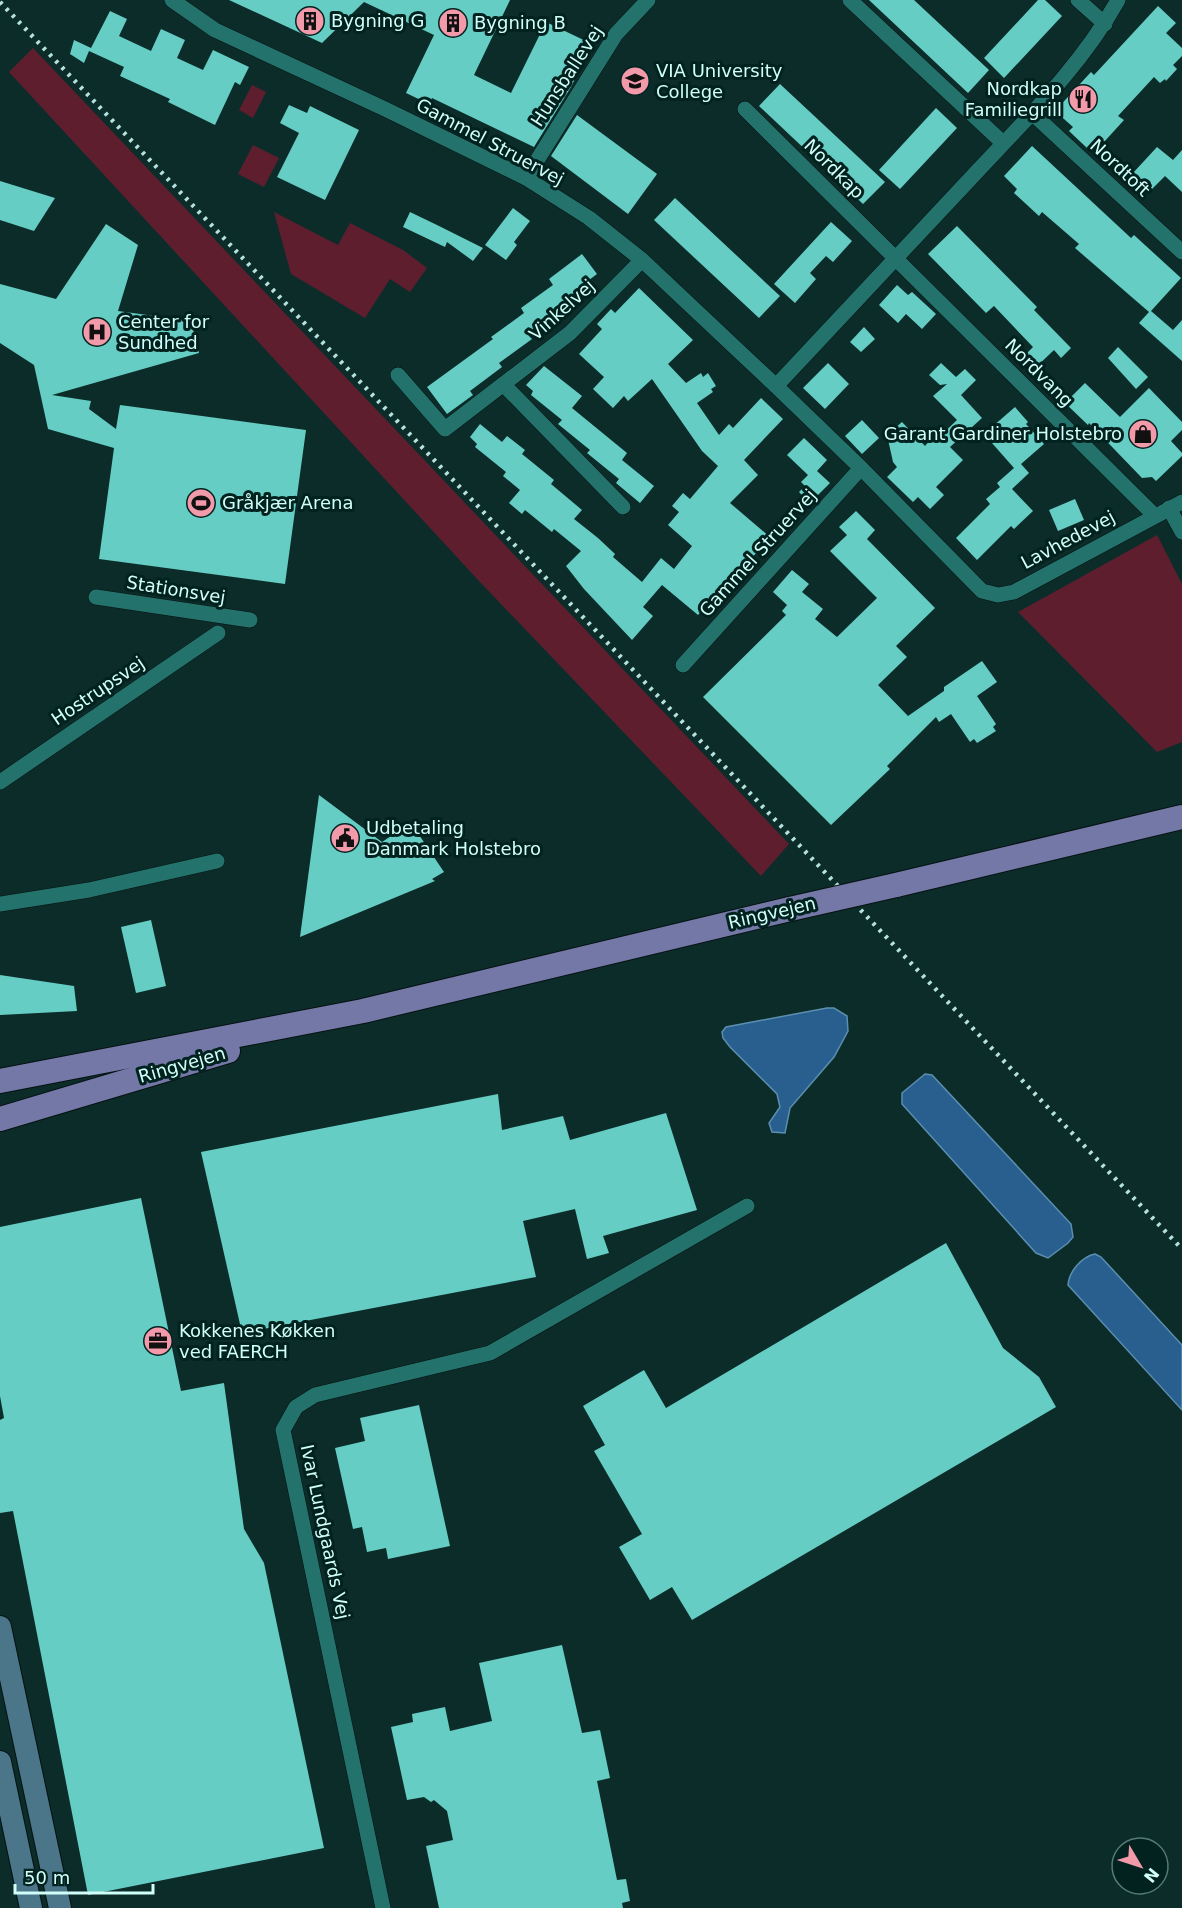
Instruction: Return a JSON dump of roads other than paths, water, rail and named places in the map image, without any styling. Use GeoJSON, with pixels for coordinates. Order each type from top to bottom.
{"type":"FeatureCollection","features":[{"type":"Feature","properties":{"kind":"main road","name":"Ringvejen"},"geometry":{"type":"LineString","coordinates":[[0,1081],[363,1011],[1182,817]]}},
{"type":"Feature","properties":{"kind":"main road","name":"Ringvejen"},"geometry":{"type":"LineString","coordinates":[[0,1119],[363,1011]]}},
{"type":"Feature","properties":{"kind":"main road"},"geometry":{"type":"LineString","coordinates":[[0,1627],[60,1908]]}},
{"type":"Feature","properties":{"kind":"main road"},"geometry":{"type":"LineString","coordinates":[[0,1762],[31,1908]]}},
{"type":"Feature","properties":{"kind":"street","name":"Gammel Struervej"},"geometry":{"type":"LineString","coordinates":[[172,0],[215,30],[385,109],[525,178],[588,218],[642,260],[776,386],[861,468],[982,591]]}},
{"type":"Feature","properties":{"kind":"street","name":"Hunsballevej"},"geometry":{"type":"LineString","coordinates":[[525,178],[616,34],[648,0]]}},
{"type":"Feature","properties":{"kind":"street"},"geometry":{"type":"LineString","coordinates":[[850,0],[1003,144]]}},
{"type":"Feature","properties":{"kind":"street"},"geometry":{"type":"LineString","coordinates":[[1078,0],[1105,24]]}},
{"type":"Feature","properties":{"kind":"street"},"geometry":{"type":"LineString","coordinates":[[776,386],[1032,113],[1076,63],[1105,24],[1118,0]]}},
{"type":"Feature","properties":{"kind":"street","name":"Nordkap"},"geometry":{"type":"LineString","coordinates":[[746,109],[896,257]]}},
{"type":"Feature","properties":{"kind":"street","name":"Nordtoft"},"geometry":{"type":"LineString","coordinates":[[1032,113],[1182,252]]}},
{"type":"Feature","properties":{"kind":"street","name":"Nordvang"},"geometry":{"type":"LineString","coordinates":[[896,257],[1155,516]]}},
{"type":"Feature","properties":{"kind":"street","name":"Vinkelvej"},"geometry":{"type":"LineString","coordinates":[[398,375],[445,429],[570,333],[642,260]]}},
{"type":"Feature","properties":{"kind":"street"},"geometry":{"type":"LineString","coordinates":[[504,384],[623,507]]}},
{"type":"Feature","properties":{"kind":"street","name":"Gammel Struervej"},"geometry":{"type":"LineString","coordinates":[[683,665],[861,468]]}},
{"type":"Feature","properties":{"kind":"street","name":"Lavhedevej"},"geometry":{"type":"LineString","coordinates":[[982,591],[998,595],[1014,592],[1176,505],[1182,532]]}},
{"type":"Feature","properties":{"kind":"street","name":"Stationsvej"},"geometry":{"type":"LineString","coordinates":[[96,597],[250,620]]}},
{"type":"Feature","properties":{"kind":"street","name":"Hostrupsvej"},"geometry":{"type":"LineString","coordinates":[[0,782],[218,633]]}},
{"type":"Feature","properties":{"kind":"street"},"geometry":{"type":"LineString","coordinates":[[0,904],[89,890],[217,861]]}},
{"type":"Feature","properties":{"kind":"street","name":"Ivar Lundgaards Vej"},"geometry":{"type":"LineString","coordinates":[[383,1908],[283,1430],[296,1407],[315,1395],[490,1353],[747,1206]]}},
{"type":"Feature","properties":{"kind":"water"},"geometry":{"type":"Polygon","coordinates":[[[834,1008],[847,1016],[848,1031],[834,1057],[790,1108],[785,1133],[772,1132],[769,1123],[780,1107],[777,1094],[730,1047],[723,1038],[722,1032],[726,1027],[834,1008]]]}},
{"type":"Feature","properties":{"kind":"water"},"geometry":{"type":"Polygon","coordinates":[[[925,1074],[932,1075],[1071,1224],[1073,1237],[1068,1243],[1048,1258],[1036,1253],[902,1104],[902,1093],[925,1074]]]}},
{"type":"Feature","properties":{"kind":"water"},"geometry":{"type":"Polygon","coordinates":[[[1095,1254],[1101,1257],[1182,1345],[1182,1410],[1068,1285],[1077,1266],[1085,1258],[1095,1254]]]}},
{"type":"Feature","properties":{"kind":"railway"},"geometry":{"type":"LineString","coordinates":[[0,2],[1182,1249]]}},
{"type":"Feature","properties":{"kind":"place","name":"Bygning G"},"geometry":{"type":"Point","coordinates":[310,21]}},
{"type":"Feature","properties":{"kind":"place","name":"Bygning B"},"geometry":{"type":"Point","coordinates":[453,23]}},
{"type":"Feature","properties":{"kind":"place","name":"VIA University College"},"geometry":{"type":"Point","coordinates":[635,81]}},
{"type":"Feature","properties":{"kind":"place","name":"Nordkap Familiegrill"},"geometry":{"type":"Point","coordinates":[1083,99]}},
{"type":"Feature","properties":{"kind":"place","name":"Center for Sundhed"},"geometry":{"type":"Point","coordinates":[97,332]}},
{"type":"Feature","properties":{"kind":"place","name":"Garant Gardiner Holstebro"},"geometry":{"type":"Point","coordinates":[1143,434]}},
{"type":"Feature","properties":{"kind":"place","name":"Gråkjær Arena"},"geometry":{"type":"Point","coordinates":[201,503]}},
{"type":"Feature","properties":{"kind":"place","name":"Udbetaling Danmark Holstebro"},"geometry":{"type":"Point","coordinates":[345,838]}},
{"type":"Feature","properties":{"kind":"place","name":"Kokkenes Køkken ved FAERCH"},"geometry":{"type":"Point","coordinates":[158,1341]}}]}
